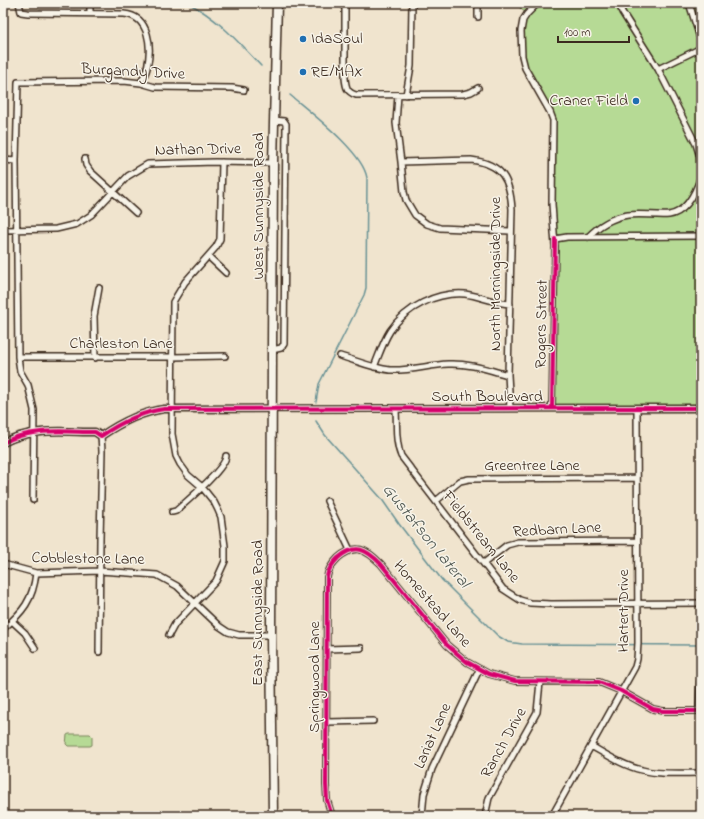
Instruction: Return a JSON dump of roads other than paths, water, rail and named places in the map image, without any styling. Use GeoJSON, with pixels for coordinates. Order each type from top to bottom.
{"type":"FeatureCollection","features":[{"type":"Feature","properties":{"kind":"main road","name":"West Sunnyside Road"},"geometry":{"type":"LineString","coordinates":[[273,410],[273,163],[277,3]]}},
{"type":"Feature","properties":{"kind":"main road","name":"East Sunnyside Road"},"geometry":{"type":"LineString","coordinates":[[273,410],[271,635],[273,816]]}},
{"type":"Feature","properties":{"kind":"street"},"geometry":{"type":"LineString","coordinates":[[19,3],[21,12],[28,13],[129,14],[136,17],[143,24],[148,38],[149,50],[147,68],[141,82]]}},
{"type":"Feature","properties":{"kind":"street"},"geometry":{"type":"LineString","coordinates":[[90,3],[90,14]]}},
{"type":"Feature","properties":{"kind":"street"},"geometry":{"type":"LineString","coordinates":[[344,3],[345,78],[346,88],[350,92],[356,95],[463,94],[478,88]]}},
{"type":"Feature","properties":{"kind":"street"},"geometry":{"type":"LineString","coordinates":[[406,94],[411,66],[412,3]]}},
{"type":"Feature","properties":{"kind":"street"},"geometry":{"type":"LineString","coordinates":[[478,3],[478,17]]}},
{"type":"Feature","properties":{"kind":"street","name":"Rogers Street"},"geometry":{"type":"LineString","coordinates":[[538,3],[523,20],[521,31],[522,56],[526,68],[553,120],[552,204],[555,239],[552,408]]}},
{"type":"Feature","properties":{"kind":"street"},"geometry":{"type":"LineString","coordinates":[[619,3],[622,12],[658,69],[699,148],[701,160]]}},
{"type":"Feature","properties":{"kind":"street"},"geometry":{"type":"LineString","coordinates":[[689,3],[701,41]]}},
{"type":"Feature","properties":{"kind":"street"},"geometry":{"type":"LineString","coordinates":[[658,69],[701,48]]}},
{"type":"Feature","properties":{"kind":"street","name":"Burgandy Drive"},"geometry":{"type":"LineString","coordinates":[[16,161],[17,86],[18,82],[20,81],[124,81],[141,82],[155,87],[232,88],[244,90]]}},
{"type":"Feature","properties":{"kind":"street"},"geometry":{"type":"LineString","coordinates":[[398,95],[396,123],[404,192],[406,200],[415,215],[427,224],[440,228],[510,231]]}},
{"type":"Feature","properties":{"kind":"street"},"geometry":{"type":"LineString","coordinates":[[272,350],[281,348],[284,344],[286,132],[286,124],[284,121],[274,120]]}},
{"type":"Feature","properties":{"kind":"street"},"geometry":{"type":"LineString","coordinates":[[85,159],[86,166],[90,171],[136,213]]}},
{"type":"Feature","properties":{"kind":"street"},"geometry":{"type":"LineString","coordinates":[[3,160],[16,161],[18,230],[18,357],[20,371],[28,385],[35,416],[33,500]]}},
{"type":"Feature","properties":{"kind":"street","name":"North Morningside Drive"},"geometry":{"type":"LineString","coordinates":[[401,162],[472,160],[491,164],[500,172],[506,182],[509,189],[512,209],[510,231],[508,375],[510,408]]}},
{"type":"Feature","properties":{"kind":"street"},"geometry":{"type":"LineString","coordinates":[[169,634],[175,624],[216,581],[222,570],[225,556],[221,517],[214,502],[202,487],[188,475],[180,464],[173,446],[172,424],[173,302],[185,282],[216,248],[220,239],[222,162]]}},
{"type":"Feature","properties":{"kind":"street","name":"Nathan Drive"},"geometry":{"type":"LineString","coordinates":[[3,230],[56,229],[72,226],[90,215],[128,176],[148,164],[222,162],[273,163]]}},
{"type":"Feature","properties":{"kind":"street"},"geometry":{"type":"LineString","coordinates":[[588,237],[600,226],[620,217],[632,214],[669,214],[677,211],[684,207],[693,196],[701,176]]}},
{"type":"Feature","properties":{"kind":"street"},"geometry":{"type":"LineString","coordinates":[[555,239],[567,237],[701,236]]}},
{"type":"Feature","properties":{"kind":"street"},"geometry":{"type":"LineString","coordinates":[[208,256],[226,273]]}},
{"type":"Feature","properties":{"kind":"street"},"geometry":{"type":"LineString","coordinates":[[95,358],[94,316],[99,288]]}},
{"type":"Feature","properties":{"kind":"street"},"geometry":{"type":"LineString","coordinates":[[374,367],[385,340],[398,321],[406,313],[432,298],[443,295],[463,294],[510,304]]}},
{"type":"Feature","properties":{"kind":"street","name":"Charleston Lane"},"geometry":{"type":"LineString","coordinates":[[18,357],[172,358],[225,356]]}},
{"type":"Feature","properties":{"kind":"street"},"geometry":{"type":"LineString","coordinates":[[340,356],[374,367],[390,370],[460,364],[476,366],[508,375]]}},
{"type":"Feature","properties":{"kind":"street","name":"Hartert Drive"},"geometry":{"type":"LineString","coordinates":[[554,815],[635,667],[638,646],[636,478],[637,408]]}},
{"type":"Feature","properties":{"kind":"street","name":"South Boulevard"},"geometry":{"type":"LineString","coordinates":[[101,436],[128,420],[153,410],[701,408]]}},
{"type":"Feature","properties":{"kind":"street","name":"Fieldstream Lane"},"geometry":{"type":"LineString","coordinates":[[396,410],[398,450],[401,456],[484,563],[498,584],[515,598],[530,603],[551,604],[701,603]]}},
{"type":"Feature","properties":{"kind":"street"},"geometry":{"type":"LineString","coordinates":[[3,443],[20,435],[34,433],[95,432],[101,436],[99,652]]}},
{"type":"Feature","properties":{"kind":"street"},"geometry":{"type":"LineString","coordinates":[[172,512],[176,511],[202,487],[223,464],[226,456]]}},
{"type":"Feature","properties":{"kind":"street","name":"Greentree Lane"},"geometry":{"type":"LineString","coordinates":[[436,501],[460,481],[469,479],[636,478]]}},
{"type":"Feature","properties":{"kind":"street"},"geometry":{"type":"LineString","coordinates":[[327,501],[352,550]]}},
{"type":"Feature","properties":{"kind":"street","name":"Redbarn Lane"},"geometry":{"type":"LineString","coordinates":[[484,563],[507,545],[518,542],[637,541]]}},
{"type":"Feature","properties":{"kind":"street","name":"Springwood Lane"},"geometry":{"type":"LineString","coordinates":[[332,816],[327,800],[326,649],[328,572],[334,562],[352,550]]}},
{"type":"Feature","properties":{"kind":"street","name":"Homestead Lane"},"geometry":{"type":"LineString","coordinates":[[352,550],[362,550],[371,554],[381,564],[447,646],[456,655],[479,670],[498,678],[515,681],[600,682],[621,691],[653,709],[663,711],[700,710]]}},
{"type":"Feature","properties":{"kind":"street","name":"Cobblestone Lane"},"geometry":{"type":"LineString","coordinates":[[3,564],[36,573],[100,571],[157,574],[177,586],[194,604],[228,632],[239,635],[271,635]]}},
{"type":"Feature","properties":{"kind":"street"},"geometry":{"type":"LineString","coordinates":[[3,629],[26,606],[34,588],[36,573]]}},
{"type":"Feature","properties":{"kind":"street"},"geometry":{"type":"LineString","coordinates":[[12,621],[25,634],[35,648]]}},
{"type":"Feature","properties":{"kind":"street","name":"Springwood Lane"},"geometry":{"type":"LineString","coordinates":[[326,649],[361,648]]}},
{"type":"Feature","properties":{"kind":"street","name":"Lariat Lane"},"geometry":{"type":"LineString","coordinates":[[422,816],[424,794],[432,769],[479,670]]}},
{"type":"Feature","properties":{"kind":"street","name":"Ranch Drive"},"geometry":{"type":"LineString","coordinates":[[485,816],[486,806],[492,792],[537,712],[540,682]]}},
{"type":"Feature","properties":{"kind":"street"},"geometry":{"type":"LineString","coordinates":[[700,682],[700,710]]}},
{"type":"Feature","properties":{"kind":"street","name":"Springwood Lane"},"geometry":{"type":"LineString","coordinates":[[327,722],[373,721]]}},
{"type":"Feature","properties":{"kind":"street"},"geometry":{"type":"LineString","coordinates":[[591,746],[619,761],[642,770],[661,773],[701,773]]}},
{"type":"Feature","properties":{"kind":"waterway","name":"Gustafson Lateral"},"geometry":{"type":"LineString","coordinates":[[188,3],[218,23],[236,39],[261,66]]}},
{"type":"Feature","properties":{"kind":"waterway","name":"Gustafson Lateral"},"geometry":{"type":"LineString","coordinates":[[290,95],[323,122],[346,145],[356,157],[367,178],[366,288],[364,295],[319,384],[316,402]]}},
{"type":"Feature","properties":{"kind":"waterway","name":"Gustafson Lateral"},"geometry":{"type":"LineString","coordinates":[[316,421],[325,435],[381,498],[442,580],[498,636],[508,642],[522,644],[701,645]]}},
{"type":"Feature","properties":{"kind":"place","name":"IdaSoul"},"geometry":{"type":"Point","coordinates":[303,39]}},
{"type":"Feature","properties":{"kind":"place","name":"RE/MAX"},"geometry":{"type":"Point","coordinates":[303,72]}},
{"type":"Feature","properties":{"kind":"place","name":"Craner Field"},"geometry":{"type":"Point","coordinates":[636,101]}}]}
